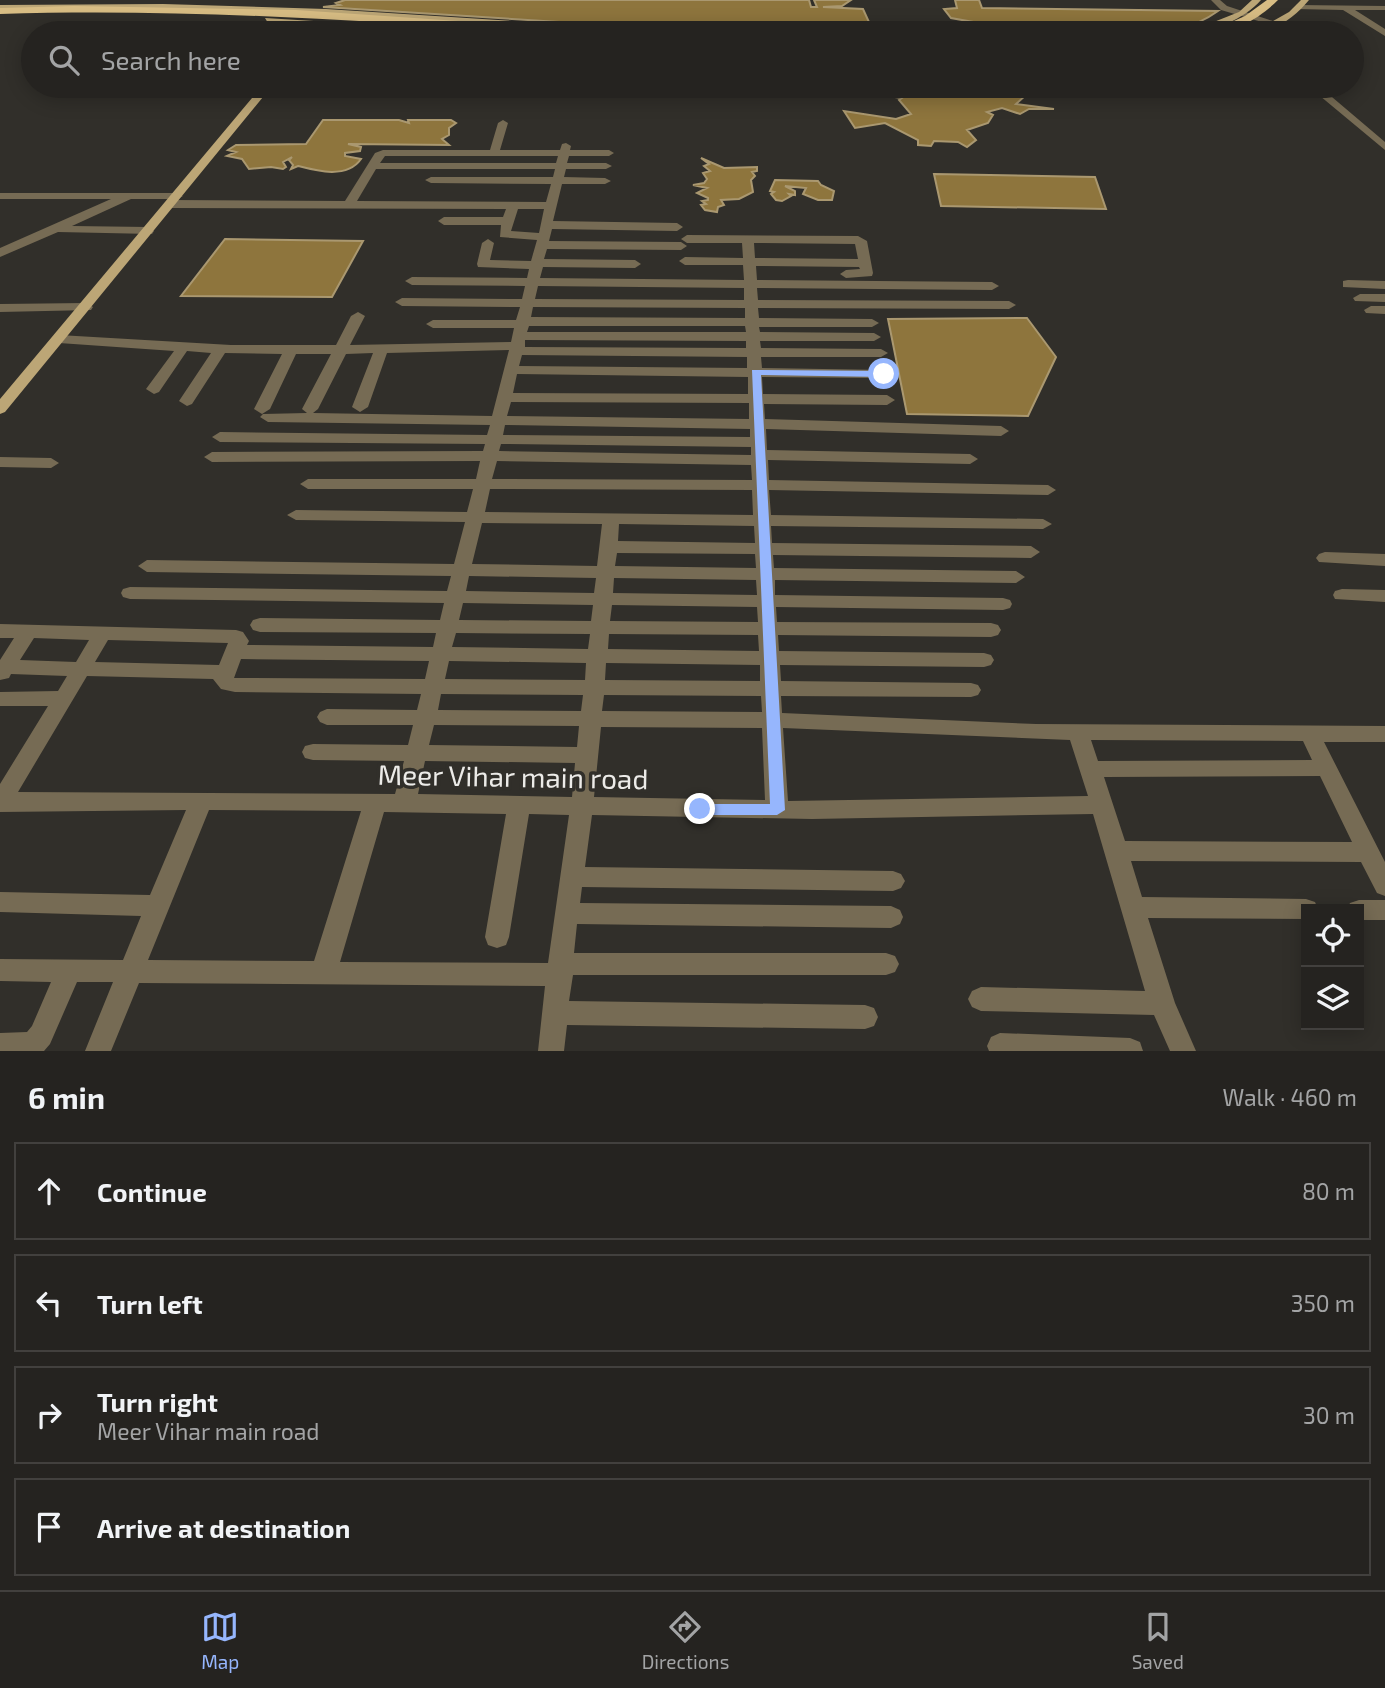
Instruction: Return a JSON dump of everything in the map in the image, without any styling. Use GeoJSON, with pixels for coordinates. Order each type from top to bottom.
{"type":"FeatureCollection","features":[{"type":"Feature","properties":{"kind":"highway"},"geometry":{"type":"LineString","coordinates":[[1249,21],[1258,18],[1273,0]]}},
{"type":"Feature","properties":{"kind":"highway"},"geometry":{"type":"LineString","coordinates":[[1253,21],[1289,0]]}},
{"type":"Feature","properties":{"kind":"highway"},"geometry":{"type":"LineString","coordinates":[[0,13],[131,11],[283,17],[306,15],[401,21]]}},
{"type":"Feature","properties":{"kind":"highway"},"geometry":{"type":"LineString","coordinates":[[306,15],[380,21]]}},
{"type":"Feature","properties":{"kind":"main road"},"geometry":{"type":"LineString","coordinates":[[306,15],[334,0]]}},
{"type":"Feature","properties":{"kind":"main road"},"geometry":{"type":"LineString","coordinates":[[1257,0],[1258,21]]}},
{"type":"Feature","properties":{"kind":"main road"},"geometry":{"type":"LineString","coordinates":[[0,13],[140,4],[422,21]]}},
{"type":"Feature","properties":{"kind":"main road"},"geometry":{"type":"LineString","coordinates":[[1244,21],[1292,14],[1301,4]]}},
{"type":"Feature","properties":{"kind":"main road"},"geometry":{"type":"LineString","coordinates":[[283,17],[290,21]]}},
{"type":"Feature","properties":{"kind":"main road"},"geometry":{"type":"LineString","coordinates":[[283,17],[327,21]]}},
{"type":"Feature","properties":{"kind":"main road"},"geometry":{"type":"LineString","coordinates":[[0,409],[257,98]]}},
{"type":"Feature","properties":{"kind":"street"},"geometry":{"type":"LineString","coordinates":[[1214,0],[1224,8],[1258,18]]}},
{"type":"Feature","properties":{"kind":"street"},"geometry":{"type":"LineString","coordinates":[[1301,4],[1385,8]]}},
{"type":"Feature","properties":{"kind":"street"},"geometry":{"type":"LineString","coordinates":[[1346,8],[1381,27],[1385,33]]}},
{"type":"Feature","properties":{"kind":"street"},"geometry":{"type":"LineString","coordinates":[[1327,98],[1385,147]]}},
{"type":"Feature","properties":{"kind":"street"},"geometry":{"type":"LineString","coordinates":[[494,153],[503,123]]}},
{"type":"Feature","properties":{"kind":"street"},"geometry":{"type":"LineString","coordinates":[[349,205],[379,155],[389,152],[494,153],[565,149],[609,153]]}},
{"type":"Feature","properties":{"kind":"street"},"geometry":{"type":"LineString","coordinates":[[404,804],[565,149]]}},
{"type":"Feature","properties":{"kind":"street"},"geometry":{"type":"LineString","coordinates":[[373,166],[606,166]]}},
{"type":"Feature","properties":{"kind":"street"},"geometry":{"type":"LineString","coordinates":[[430,180],[557,185]]}},
{"type":"Feature","properties":{"kind":"street"},"geometry":{"type":"LineString","coordinates":[[442,189],[603,185]]}},
{"type":"Feature","properties":{"kind":"street"},"geometry":{"type":"LineString","coordinates":[[0,196],[129,196],[174,200],[349,205],[553,206]]}},
{"type":"Feature","properties":{"kind":"street"},"geometry":{"type":"LineString","coordinates":[[0,253],[129,196]]}},
{"type":"Feature","properties":{"kind":"street"},"geometry":{"type":"LineString","coordinates":[[513,206],[504,232],[508,236],[677,227]]}},
{"type":"Feature","properties":{"kind":"street"},"geometry":{"type":"LineString","coordinates":[[444,221],[508,222]]}},
{"type":"Feature","properties":{"kind":"street"},"geometry":{"type":"LineString","coordinates":[[54,229],[148,231]]}},
{"type":"Feature","properties":{"kind":"street"},"geometry":{"type":"LineString","coordinates":[[545,236],[750,262],[992,286]]}},
{"type":"Feature","properties":{"kind":"street"},"geometry":{"type":"LineString","coordinates":[[488,243],[483,264],[537,270],[750,262],[864,257],[861,242],[855,239],[750,262],[685,254]]}},
{"type":"Feature","properties":{"kind":"street"},"geometry":{"type":"LineString","coordinates":[[750,262],[777,810]]}},
{"type":"Feature","properties":{"kind":"street"},"geometry":{"type":"LineString","coordinates":[[412,281],[635,264]]}},
{"type":"Feature","properties":{"kind":"street"},"geometry":{"type":"LineString","coordinates":[[1348,284],[1385,285]]}},
{"type":"Feature","properties":{"kind":"street"},"geometry":{"type":"LineString","coordinates":[[1360,298],[1385,298]]}},
{"type":"Feature","properties":{"kind":"street"},"geometry":{"type":"LineString","coordinates":[[402,302],[528,303],[754,329],[881,353]]}},
{"type":"Feature","properties":{"kind":"street"},"geometry":{"type":"LineString","coordinates":[[433,324],[520,336],[754,329],[1009,305]]}},
{"type":"Feature","properties":{"kind":"street"},"geometry":{"type":"LineString","coordinates":[[0,308],[86,307]]}},
{"type":"Feature","properties":{"kind":"street"},"geometry":{"type":"LineString","coordinates":[[310,409],[358,316]]}},
{"type":"Feature","properties":{"kind":"street"},"geometry":{"type":"LineString","coordinates":[[59,339],[220,348],[381,350],[520,336],[754,329],[873,330]]}},
{"type":"Feature","properties":{"kind":"street"},"geometry":{"type":"LineString","coordinates":[[154,389],[184,346]]}},
{"type":"Feature","properties":{"kind":"street"},"geometry":{"type":"LineString","coordinates":[[187,401],[220,348]]}},
{"type":"Feature","properties":{"kind":"street"},"geometry":{"type":"LineString","coordinates":[[291,350],[265,413],[499,420],[759,445],[970,459]]}},
{"type":"Feature","properties":{"kind":"street"},"geometry":{"type":"LineString","coordinates":[[360,407],[381,350]]}},
{"type":"Feature","properties":{"kind":"street"},"geometry":{"type":"LineString","coordinates":[[512,370],[884,374]]}},
{"type":"Feature","properties":{"kind":"street"},"geometry":{"type":"LineString","coordinates":[[505,397],[887,400]]}},
{"type":"Feature","properties":{"kind":"street"},"geometry":{"type":"LineString","coordinates":[[212,457],[490,457],[1001,431]]}},
{"type":"Feature","properties":{"kind":"street"},"geometry":{"type":"LineString","coordinates":[[220,437],[495,438],[759,445]]}},
{"type":"Feature","properties":{"kind":"street"},"geometry":{"type":"LineString","coordinates":[[0,462],[51,463]]}},
{"type":"Feature","properties":{"kind":"street"},"geometry":{"type":"LineString","coordinates":[[307,484],[761,485],[1048,490]]}},
{"type":"Feature","properties":{"kind":"street"},"geometry":{"type":"LineString","coordinates":[[296,516],[1043,524]]}},
{"type":"Feature","properties":{"kind":"street"},"geometry":{"type":"LineString","coordinates":[[551,1051],[566,913],[582,806],[611,519]]}},
{"type":"Feature","properties":{"kind":"street"},"geometry":{"type":"LineString","coordinates":[[608,547],[1031,552]]}},
{"type":"Feature","properties":{"kind":"street"},"geometry":{"type":"LineString","coordinates":[[1325,558],[1385,560]]}},
{"type":"Feature","properties":{"kind":"street"},"geometry":{"type":"LineString","coordinates":[[147,566],[1016,577]]}},
{"type":"Feature","properties":{"kind":"street"},"geometry":{"type":"LineString","coordinates":[[130,593],[1003,604]]}},
{"type":"Feature","properties":{"kind":"street"},"geometry":{"type":"LineString","coordinates":[[1342,595],[1385,596]]}},
{"type":"Feature","properties":{"kind":"street"},"geometry":{"type":"LineString","coordinates":[[260,625],[991,630]]}},
{"type":"Feature","properties":{"kind":"street"},"geometry":{"type":"LineString","coordinates":[[0,631],[236,638],[239,639],[224,681],[235,685],[594,685],[771,690],[971,690]]}},
{"type":"Feature","properties":{"kind":"street"},"geometry":{"type":"LineString","coordinates":[[2,670],[28,632]]}},
{"type":"Feature","properties":{"kind":"street"},"geometry":{"type":"LineString","coordinates":[[0,802],[103,633]]}},
{"type":"Feature","properties":{"kind":"street"},"geometry":{"type":"LineString","coordinates":[[234,652],[984,660]]}},
{"type":"Feature","properties":{"kind":"street"},"geometry":{"type":"LineString","coordinates":[[2,670],[80,668],[225,672]]}},
{"type":"Feature","properties":{"kind":"street"},"geometry":{"type":"LineString","coordinates":[[0,699],[63,698]]}},
{"type":"Feature","properties":{"kind":"street"},"geometry":{"type":"LineString","coordinates":[[327,717],[773,720],[1078,732],[1385,734]]}},
{"type":"Feature","properties":{"kind":"street"},"geometry":{"type":"LineString","coordinates":[[1078,732],[1162,1003],[1183,1051]]}},
{"type":"Feature","properties":{"kind":"street"},"geometry":{"type":"LineString","coordinates":[[1310,734],[1385,886]]}},
{"type":"Feature","properties":{"kind":"street"},"geometry":{"type":"LineString","coordinates":[[313,752],[587,755]]}},
{"type":"Feature","properties":{"kind":"street"},"geometry":{"type":"LineString","coordinates":[[1090,769],[1327,768]]}},
{"type":"Feature","properties":{"kind":"street"},"geometry":{"type":"LineString","coordinates":[[98,1051],[201,801]]}},
{"type":"Feature","properties":{"kind":"street","name":"Meer Vihar main road"},"geometry":{"type":"LineString","coordinates":[[0,802],[201,801],[777,810],[1102,805]]}},
{"type":"Feature","properties":{"kind":"street"},"geometry":{"type":"LineString","coordinates":[[324,971],[375,803]]}},
{"type":"Feature","properties":{"kind":"street"},"geometry":{"type":"LineString","coordinates":[[497,937],[519,805]]}},
{"type":"Feature","properties":{"kind":"street"},"geometry":{"type":"LineString","coordinates":[[1115,850],[1368,852]]}},
{"type":"Feature","properties":{"kind":"street"},"geometry":{"type":"LineString","coordinates":[[571,877],[893,881]]}},
{"type":"Feature","properties":{"kind":"street"},"geometry":{"type":"LineString","coordinates":[[0,902],[159,906]]}},
{"type":"Feature","properties":{"kind":"street"},"geometry":{"type":"LineString","coordinates":[[1131,907],[1301,909]]}},
{"type":"Feature","properties":{"kind":"street"},"geometry":{"type":"LineString","coordinates":[[1364,910],[1385,910]]}},
{"type":"Feature","properties":{"kind":"street"},"geometry":{"type":"LineString","coordinates":[[566,913],[891,917]]}},
{"type":"Feature","properties":{"kind":"street"},"geometry":{"type":"LineString","coordinates":[[0,970],[561,970],[886,964]]}},
{"type":"Feature","properties":{"kind":"street"},"geometry":{"type":"LineString","coordinates":[[0,1046],[33,1044],[41,1035],[69,970]]}},
{"type":"Feature","properties":{"kind":"street"},"geometry":{"type":"LineString","coordinates":[[981,999],[1162,1003]]}},
{"type":"Feature","properties":{"kind":"street"},"geometry":{"type":"LineString","coordinates":[[555,1013],[865,1017]]}},
{"type":"Feature","properties":{"kind":"street"},"geometry":{"type":"LineString","coordinates":[[1000,1046],[1130,1051]]}},
{"type":"Feature","properties":{"kind":"shaded area"},"geometry":{"type":"Polygon","coordinates":[[[345,0],[809,0],[811,7],[817,7],[814,0],[851,0],[842,6],[823,7],[863,9],[868,21],[544,21],[323,7],[340,5],[336,3],[345,0]]]}},
{"type":"Feature","properties":{"kind":"shaded area"},"geometry":{"type":"Polygon","coordinates":[[[955,0],[979,0],[982,8],[1218,11],[1201,21],[968,21],[951,18],[944,9],[957,8],[955,0]]]}},
{"type":"Feature","properties":{"kind":"shaded area"},"geometry":{"type":"Polygon","coordinates":[[[1023,98],[1016,104],[1054,109],[1029,109],[1020,114],[1002,108],[987,112],[993,115],[988,123],[967,130],[976,140],[967,147],[958,142],[934,141],[931,146],[918,145],[918,140],[885,123],[855,128],[844,111],[896,119],[911,114],[899,100],[1023,98]]]}},
{"type":"Feature","properties":{"kind":"shaded area"},"geometry":{"type":"Polygon","coordinates":[[[323,120],[399,120],[409,123],[408,120],[451,120],[456,123],[449,128],[449,135],[442,139],[449,145],[348,144],[361,147],[360,151],[345,153],[345,156],[361,159],[348,169],[340,171],[298,166],[291,169],[293,165],[289,160],[292,157],[283,162],[286,167],[283,169],[249,169],[242,159],[227,156],[236,152],[228,150],[236,145],[306,144],[323,120]]]}},
{"type":"Feature","properties":{"kind":"shaded area"},"geometry":{"type":"Polygon","coordinates":[[[701,158],[724,168],[757,167],[757,171],[752,172],[755,176],[751,180],[753,192],[739,199],[721,200],[724,205],[718,207],[717,212],[705,210],[701,205],[706,204],[702,201],[708,198],[697,193],[707,188],[693,185],[704,183],[707,179],[703,173],[710,171],[704,166],[709,164],[701,158]]]}},
{"type":"Feature","properties":{"kind":"shaded area"},"geometry":{"type":"Polygon","coordinates":[[[934,174],[1095,177],[1106,209],[941,206],[934,174]]]}},
{"type":"Feature","properties":{"kind":"shaded area"},"geometry":{"type":"Polygon","coordinates":[[[775,180],[818,181],[834,191],[832,200],[818,200],[803,194],[806,188],[785,186],[795,191],[795,195],[789,194],[791,196],[782,201],[776,200],[771,194],[774,192],[770,191],[775,180]]]}},
{"type":"Feature","properties":{"kind":"shaded area"},"geometry":{"type":"Polygon","coordinates":[[[225,239],[363,241],[332,297],[181,296],[225,239]]]}},
{"type":"Feature","properties":{"kind":"shaded area"},"geometry":{"type":"Polygon","coordinates":[[[1027,318],[1056,357],[1028,416],[907,414],[888,319],[1027,318]]]}},
{"type":"Feature","properties":{"kind":"route"},"geometry":{"type":"LineString","coordinates":[[700,809],[777,810],[756,372],[884,374]]}}]}
